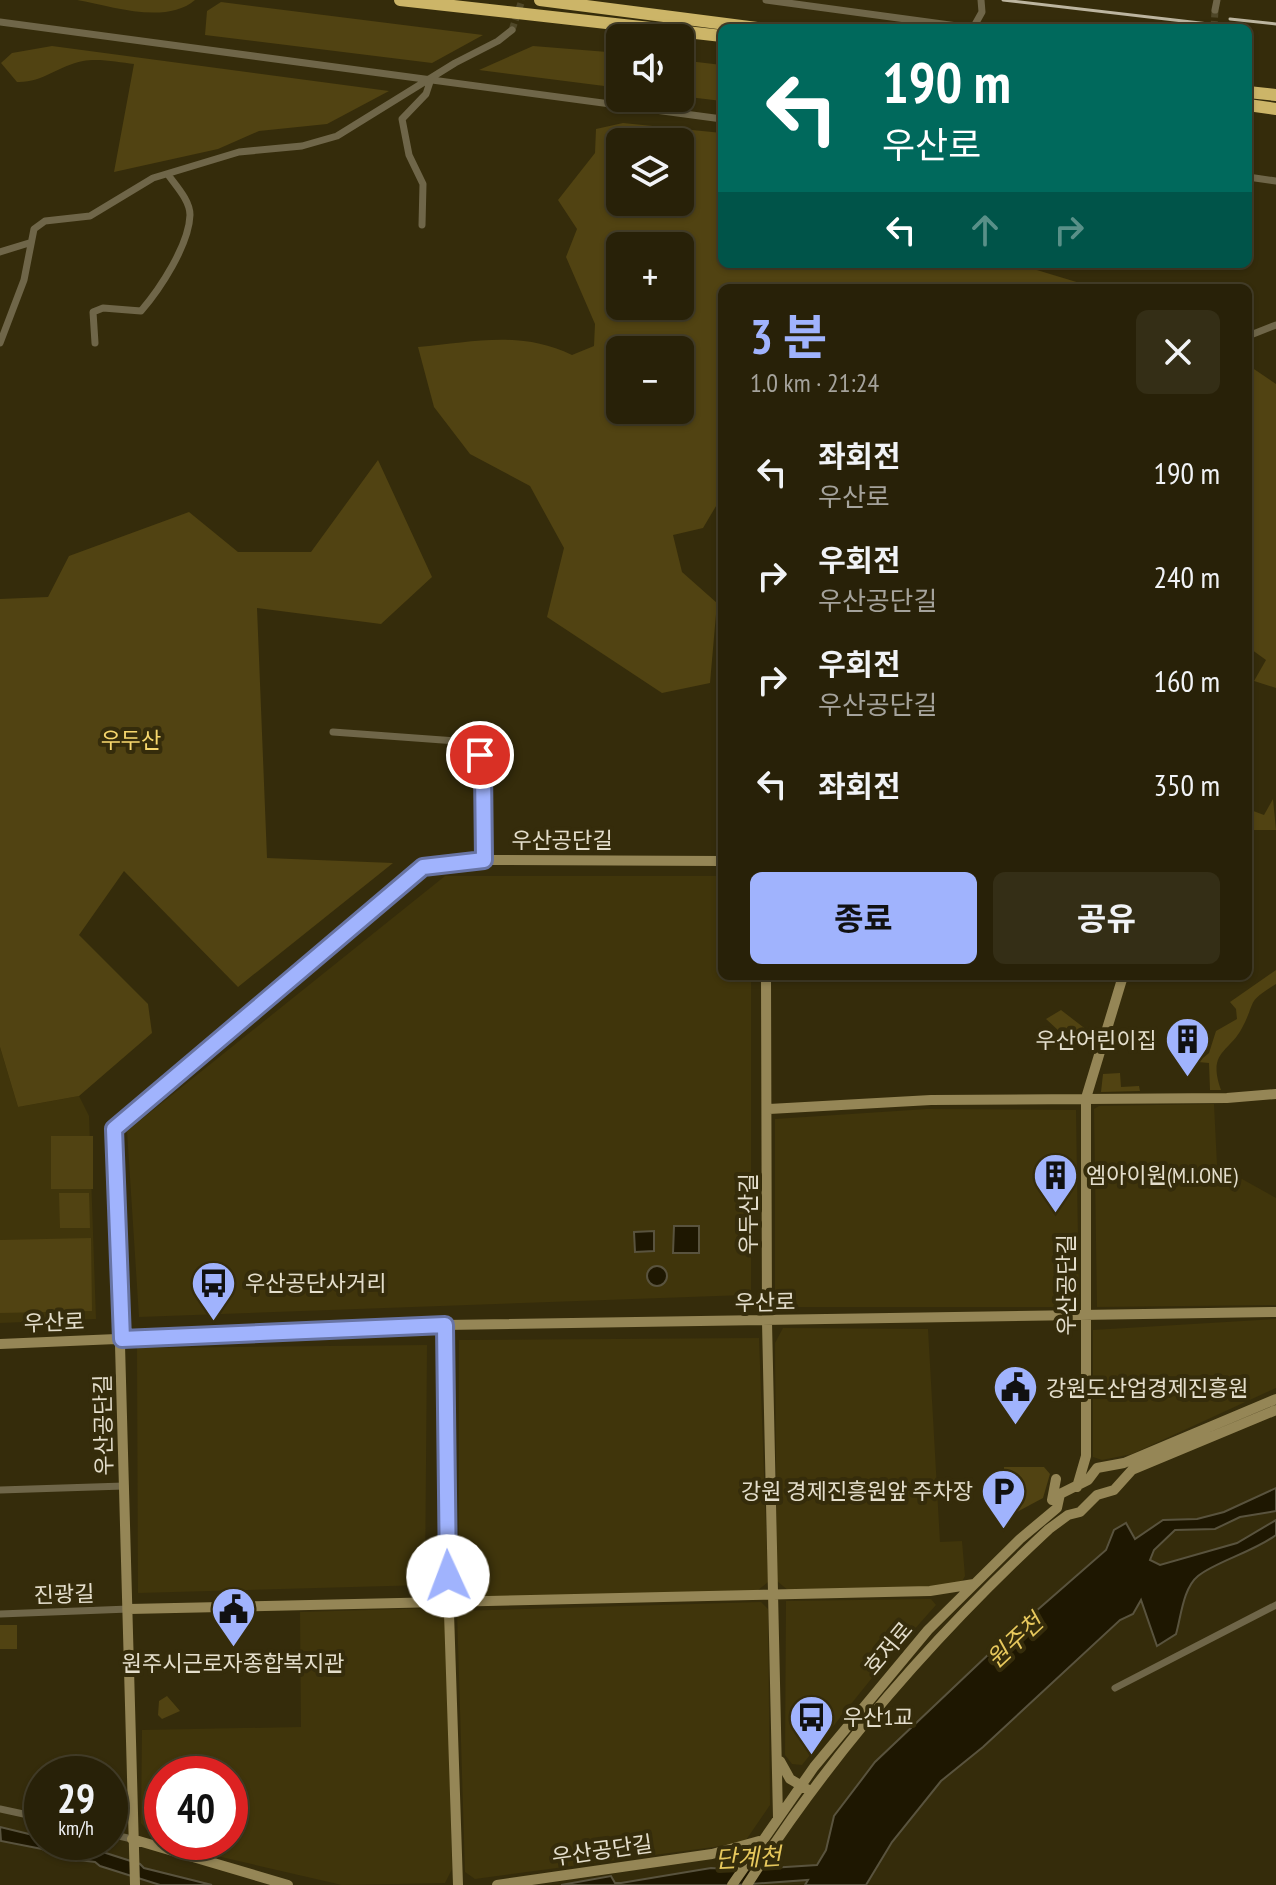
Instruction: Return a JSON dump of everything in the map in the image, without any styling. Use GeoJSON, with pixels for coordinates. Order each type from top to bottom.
{"type":"FeatureCollection","features":[{"type":"Feature","properties":{"kind":"highway"},"geometry":{"type":"LineString","coordinates":[[400,0],[718,36]]}},
{"type":"Feature","properties":{"kind":"highway"},"geometry":{"type":"LineString","coordinates":[[540,0],[726,24]]}},
{"type":"Feature","properties":{"kind":"highway"},"geometry":{"type":"LineString","coordinates":[[1252,92],[1276,95]]}},
{"type":"Feature","properties":{"kind":"highway"},"geometry":{"type":"LineString","coordinates":[[1252,106],[1276,109]]}},
{"type":"Feature","properties":{"kind":"street"},"geometry":{"type":"LineString","coordinates":[[766,0],[943,24]]}},
{"type":"Feature","properties":{"kind":"street"},"geometry":{"type":"LineString","coordinates":[[974,24],[982,12],[981,0]]}},
{"type":"Feature","properties":{"kind":"street"},"geometry":{"type":"LineString","coordinates":[[1215,10],[1217,0]]}},
{"type":"Feature","properties":{"kind":"street"},"geometry":{"type":"LineString","coordinates":[[0,22],[718,118]]}},
{"type":"Feature","properties":{"kind":"street"},"geometry":{"type":"LineString","coordinates":[[0,343],[24,280],[34,229],[45,221],[90,216],[153,178],[169,176],[239,152],[302,146],[337,136],[512,30]]}},
{"type":"Feature","properties":{"kind":"street"},"geometry":{"type":"LineString","coordinates":[[422,225],[423,184],[409,155],[402,119],[426,94],[431,79]]}},
{"type":"Feature","properties":{"kind":"street"},"geometry":{"type":"LineString","coordinates":[[95,343],[93,312],[103,308],[141,311],[169,274],[190,214],[187,202],[169,176]]}},
{"type":"Feature","properties":{"kind":"street"},"geometry":{"type":"LineString","coordinates":[[1252,178],[1276,181]]}},
{"type":"Feature","properties":{"kind":"street"},"geometry":{"type":"LineString","coordinates":[[0,252],[29,243]]}},
{"type":"Feature","properties":{"kind":"street"},"geometry":{"type":"LineString","coordinates":[[1252,334],[1276,325]]}},
{"type":"Feature","properties":{"kind":"street"},"geometry":{"type":"LineString","coordinates":[[333,732],[470,742],[483,768],[484,860]]}},
{"type":"Feature","properties":{"kind":"street","name":"우산공단길"},"geometry":{"type":"LineString","coordinates":[[135,1885],[114,1129],[423,867],[484,860],[718,861]]}},
{"type":"Feature","properties":{"kind":"street","name":"우두산길"},"geometry":{"type":"LineString","coordinates":[[766,980],[769,1109],[767,1322],[778,1818]]}},
{"type":"Feature","properties":{"kind":"street","name":"우산공단길"},"geometry":{"type":"LineString","coordinates":[[1076,1488],[1086,1456],[1086,1098],[1122,980]]}},
{"type":"Feature","properties":{"kind":"street"},"geometry":{"type":"LineString","coordinates":[[769,1109],[929,1100],[1227,1098],[1276,1094]]}},
{"type":"Feature","properties":{"kind":"street","name":"우산로"},"geometry":{"type":"LineString","coordinates":[[0,1344],[445,1325],[1276,1312]]}},
{"type":"Feature","properties":{"kind":"street"},"geometry":{"type":"LineString","coordinates":[[445,1325],[449,1604],[458,1885]]}},
{"type":"Feature","properties":{"kind":"street"},"geometry":{"type":"LineString","coordinates":[[1059,1496],[1076,1488],[1097,1468],[1115,1466],[1276,1399]]}},
{"type":"Feature","properties":{"kind":"street","name":"호저로"},"geometry":{"type":"LineString","coordinates":[[747,1885],[770,1848],[870,1717],[1023,1553],[1068,1515],[1080,1512],[1089,1500],[1114,1490],[1121,1480],[1149,1462],[1276,1410]]}},
{"type":"Feature","properties":{"kind":"street"},"geometry":{"type":"LineString","coordinates":[[1086,1456],[1097,1468]]}},
{"type":"Feature","properties":{"kind":"street"},"geometry":{"type":"LineString","coordinates":[[1115,1466],[1121,1480]]}},
{"type":"Feature","properties":{"kind":"street"},"geometry":{"type":"LineString","coordinates":[[1044,1520],[1056,1479],[1059,1496],[1057,1508],[1068,1515]]}},
{"type":"Feature","properties":{"kind":"street"},"geometry":{"type":"LineString","coordinates":[[0,1490],[124,1486]]}},
{"type":"Feature","properties":{"kind":"street","name":"호저로"},"geometry":{"type":"LineString","coordinates":[[732,1885],[814,1767],[940,1617],[1057,1508]]}},
{"type":"Feature","properties":{"kind":"street"},"geometry":{"type":"LineString","coordinates":[[129,1609],[930,1591],[974,1584]]}},
{"type":"Feature","properties":{"kind":"street"},"geometry":{"type":"LineString","coordinates":[[930,1591],[942,1602],[940,1617]]}},
{"type":"Feature","properties":{"kind":"street"},"geometry":{"type":"LineString","coordinates":[[956,1602],[966,1613]]}},
{"type":"Feature","properties":{"kind":"street"},"geometry":{"type":"LineString","coordinates":[[1115,1688],[1276,1605]]}},
{"type":"Feature","properties":{"kind":"street","name":"진광길"},"geometry":{"type":"LineString","coordinates":[[0,1614],[129,1609]]}},
{"type":"Feature","properties":{"kind":"street"},"geometry":{"type":"LineString","coordinates":[[776,1752],[793,1772],[814,1767]]}},
{"type":"Feature","properties":{"kind":"street"},"geometry":{"type":"LineString","coordinates":[[776,1752],[783,1771],[813,1793]]}},
{"type":"Feature","properties":{"kind":"street"},"geometry":{"type":"LineString","coordinates":[[0,1809],[24,1814]]}},
{"type":"Feature","properties":{"kind":"street","name":"우산공단길"},"geometry":{"type":"LineString","coordinates":[[497,1885],[712,1854],[750,1846],[765,1836]]}},
{"type":"Feature","properties":{"kind":"street"},"geometry":{"type":"LineString","coordinates":[[128,1838],[288,1885]]}},
{"type":"Feature","properties":{"kind":"street"},"geometry":{"type":"LineString","coordinates":[[712,1854],[730,1856],[741,1869]]}},
{"type":"Feature","properties":{"kind":"shaded area"},"geometry":{"type":"Polygon","coordinates":[[[445,876],[718,876],[718,980],[751,980],[751,1292],[745,1295],[139,1317],[127,1131],[445,876]]]}},
{"type":"Feature","properties":{"kind":"shaded area"},"geometry":{"type":"Polygon","coordinates":[[[0,1047],[18,1107],[79,1096],[89,1116],[96,1319],[0,1323],[0,1047]]]}},
{"type":"Feature","properties":{"kind":"shaded area"},"geometry":{"type":"Polygon","coordinates":[[[1214,1104],[1217,1165],[1276,1198],[1276,1305],[1097,1307],[1094,1109],[1099,1106],[1214,1104]]]}},
{"type":"Feature","properties":{"kind":"shaded area"},"geometry":{"type":"Polygon","coordinates":[[[927,1109],[1076,1110],[1079,1307],[775,1307],[775,1119],[927,1109]]]}},
{"type":"Feature","properties":{"kind":"shaded area"},"geometry":{"type":"Polygon","coordinates":[[[1276,1319],[1276,1388],[1132,1454],[1102,1460],[1093,1457],[1093,1330],[1276,1319]]]}},
{"type":"Feature","properties":{"kind":"shaded area"},"geometry":{"type":"Polygon","coordinates":[[[783,1328],[928,1329],[940,1542],[962,1541],[965,1576],[959,1587],[789,1591],[777,1581],[775,1343],[783,1328]]]}},
{"type":"Feature","properties":{"kind":"shaded area"},"geometry":{"type":"Polygon","coordinates":[[[759,1338],[768,1582],[757,1591],[471,1598],[459,1593],[459,1340],[759,1338]]]}},
{"type":"Feature","properties":{"kind":"shaded area"},"geometry":{"type":"Polygon","coordinates":[[[427,1345],[425,1585],[138,1593],[137,1348],[427,1345]]]}},
{"type":"Feature","properties":{"kind":"shaded area"},"geometry":{"type":"Polygon","coordinates":[[[931,1599],[936,1605],[880,1668],[802,1765],[792,1764],[785,1755],[786,1601],[931,1599]]]}},
{"type":"Feature","properties":{"kind":"shaded area"},"geometry":{"type":"Polygon","coordinates":[[[761,1602],[768,1609],[770,1805],[744,1843],[475,1879],[465,1872],[457,1611],[761,1602]]]}},
{"type":"Feature","properties":{"kind":"shaded area"},"geometry":{"type":"Polygon","coordinates":[[[437,1608],[446,1618],[452,1869],[445,1883],[342,1885],[234,1860],[248,1860],[248,1756],[144,1756],[144,1827],[141,1823],[142,1730],[301,1727],[300,1612],[437,1608]]]}},
{"type":"Feature","properties":{"kind":"green space"},"geometry":{"type":"Polygon","coordinates":[[[77,0],[195,0],[183,7],[154,13],[77,0]]]}},
{"type":"Feature","properties":{"kind":"green space"},"geometry":{"type":"Polygon","coordinates":[[[221,2],[483,35],[432,63],[205,35],[207,11],[221,2]]]}},
{"type":"Feature","properties":{"kind":"green space"},"geometry":{"type":"Polygon","coordinates":[[[52,46],[389,91],[327,124],[259,131],[218,149],[114,172],[134,64],[83,61],[34,80],[17,82],[1,63],[12,53],[52,46]]]}},
{"type":"Feature","properties":{"kind":"green space"},"geometry":{"type":"Polygon","coordinates":[[[533,46],[606,52],[606,86],[479,70],[533,46]]]}},
{"type":"Feature","properties":{"kind":"green space"},"geometry":{"type":"Polygon","coordinates":[[[694,62],[718,65],[718,101],[694,98],[694,62]]]}},
{"type":"Feature","properties":{"kind":"green space"},"geometry":{"type":"Polygon","coordinates":[[[623,123],[673,128],[606,128],[606,216],[694,216],[694,130],[718,133],[718,268],[1030,268],[1083,284],[718,284],[718,503],[703,528],[673,535],[682,572],[717,603],[710,683],[662,693],[547,617],[564,548],[530,486],[470,454],[434,407],[418,347],[515,340],[553,347],[572,355],[594,346],[595,324],[566,257],[577,229],[558,200],[595,153],[596,129],[623,123]]]}},
{"type":"Feature","properties":{"kind":"green space"},"geometry":{"type":"Polygon","coordinates":[[[1252,368],[1276,384],[1276,688],[1254,681],[1266,660],[1252,650],[1252,368]]]}},
{"type":"Feature","properties":{"kind":"green space","name":"우두산"},"geometry":{"type":"Polygon","coordinates":[[[378,460],[432,577],[381,624],[257,608],[267,858],[393,863],[238,987],[124,871],[79,935],[148,1004],[152,1033],[79,1096],[18,1107],[0,1047],[0,599],[48,597],[69,556],[189,512],[238,552],[311,552],[378,460]]]}},
{"type":"Feature","properties":{"kind":"green space"},"geometry":{"type":"Polygon","coordinates":[[[1273,799],[1276,830],[1254,830],[1252,810],[1264,815],[1273,799]]]}},
{"type":"Feature","properties":{"kind":"green space"},"geometry":{"type":"Polygon","coordinates":[[[1276,970],[1276,984],[1256,999],[1242,1028],[1218,1060],[1217,1077],[1221,1090],[1210,1090],[1209,1063],[1198,1062],[1209,1053],[1216,1031],[1237,1019],[1236,1009],[1230,1002],[1276,970]]]}},
{"type":"Feature","properties":{"kind":"green space"},"geometry":{"type":"Polygon","coordinates":[[[1061,1010],[1096,1037],[1093,1047],[1059,1031],[1046,1019],[1061,1010]]]}},
{"type":"Feature","properties":{"kind":"green space"},"geometry":{"type":"Polygon","coordinates":[[[1120,1073],[1121,1087],[1139,1086],[1140,1091],[1101,1092],[1103,1074],[1120,1073]]]}},
{"type":"Feature","properties":{"kind":"green space"},"geometry":{"type":"Polygon","coordinates":[[[51,1136],[93,1136],[93,1189],[51,1189],[51,1136]]]}},
{"type":"Feature","properties":{"kind":"green space"},"geometry":{"type":"Polygon","coordinates":[[[59,1193],[89,1193],[90,1228],[60,1228],[59,1193]]]}},
{"type":"Feature","properties":{"kind":"green space"},"geometry":{"type":"Polygon","coordinates":[[[91,1238],[92,1311],[0,1313],[0,1240],[91,1238]]]}},
{"type":"Feature","properties":{"kind":"green space"},"geometry":{"type":"Polygon","coordinates":[[[1004,1467],[1044,1467],[1050,1474],[1043,1498],[1004,1519],[1004,1467]]]}},
{"type":"Feature","properties":{"kind":"green space"},"geometry":{"type":"Polygon","coordinates":[[[0,1625],[17,1625],[17,1649],[0,1649],[0,1625]]]}},
{"type":"Feature","properties":{"kind":"green space"},"geometry":{"type":"Polygon","coordinates":[[[167,1696],[180,1711],[162,1719],[158,1715],[159,1701],[167,1696]]]}},
{"type":"Feature","properties":{"kind":"water"},"geometry":{"type":"Polygon","coordinates":[[[674,1226],[699,1226],[699,1253],[673,1253],[674,1226]]]}},
{"type":"Feature","properties":{"kind":"water"},"geometry":{"type":"Polygon","coordinates":[[[654,1231],[654,1251],[635,1252],[634,1232],[654,1231]]]}},
{"type":"Feature","properties":{"kind":"water"},"geometry":{"type":"Polygon","coordinates":[[[657,1266],[664,1269],[667,1276],[664,1283],[657,1286],[650,1283],[647,1276],[650,1269],[657,1266]]]}},
{"type":"Feature","properties":{"kind":"water","name":"원주천"},"geometry":{"type":"Polygon","coordinates":[[[1276,1488],[1276,1511],[1240,1517],[1215,1529],[1175,1530],[1154,1550],[1150,1560],[1160,1565],[1237,1543],[1276,1520],[1276,1535],[1205,1571],[1193,1581],[1176,1634],[1157,1646],[1141,1600],[1133,1614],[1120,1620],[983,1747],[941,1781],[892,1842],[866,1885],[805,1885],[808,1880],[737,1885],[561,1885],[611,1876],[615,1883],[621,1883],[711,1868],[738,1870],[817,1865],[826,1850],[834,1816],[875,1762],[1011,1633],[1106,1550],[1114,1530],[1126,1523],[1135,1539],[1163,1520],[1197,1519],[1224,1512],[1276,1488]]]}},
{"type":"Feature","properties":{"kind":"water"},"geometry":{"type":"Polygon","coordinates":[[[0,1827],[24,1833],[24,1845],[1,1841],[0,1827]]]}},
{"type":"Feature","properties":{"kind":"water"},"geometry":{"type":"Polygon","coordinates":[[[78,1860],[128,1860],[144,1868],[212,1885],[160,1885],[95,1862],[78,1860]]]}},
{"type":"Feature","properties":{"kind":"tunnel"},"geometry":{"type":"LineString","coordinates":[[512,30],[522,0]]}},
{"type":"Feature","properties":{"kind":"tunnel"},"geometry":{"type":"LineString","coordinates":[[1214,24],[1215,10]]}},
{"type":"Feature","properties":{"kind":"railway"},"geometry":{"type":"LineString","coordinates":[[1003,0],[1209,24]]}},
{"type":"Feature","properties":{"kind":"railway"},"geometry":{"type":"LineString","coordinates":[[1230,19],[1276,24]]}},
{"type":"Feature","properties":{"kind":"place","name":"우산어린이집"},"geometry":{"type":"Point","coordinates":[1188,1079]}},
{"type":"Feature","properties":{"kind":"place","name":"엠아이원(M.I.ONE)"},"geometry":{"type":"Point","coordinates":[1055,1214]}},
{"type":"Feature","properties":{"kind":"place","name":"우산공단사거리"},"geometry":{"type":"Point","coordinates":[214,1322]}},
{"type":"Feature","properties":{"kind":"place","name":"강원도산업경제진흥원"},"geometry":{"type":"Point","coordinates":[1015,1427]}},
{"type":"Feature","properties":{"kind":"place","name":"강원 경제진흥원앞 주차장"},"geometry":{"type":"Point","coordinates":[1004,1530]}},
{"type":"Feature","properties":{"kind":"place","name":"원주시근로자종합복지관"},"geometry":{"type":"Point","coordinates":[233,1649]}},
{"type":"Feature","properties":{"kind":"place","name":"우산1교"},"geometry":{"type":"Point","coordinates":[812,1756]}},
{"type":"Feature","properties":{"kind":"route"},"geometry":{"type":"LineString","coordinates":[[448,1576],[445,1325],[122,1339],[114,1129],[423,867],[484,860],[483,768],[480,755]]}},
{"type":"Feature","properties":{"kind":"water label","name":"단계천"},"geometry":{"type":"Point","coordinates":[748,1858]}}]}
